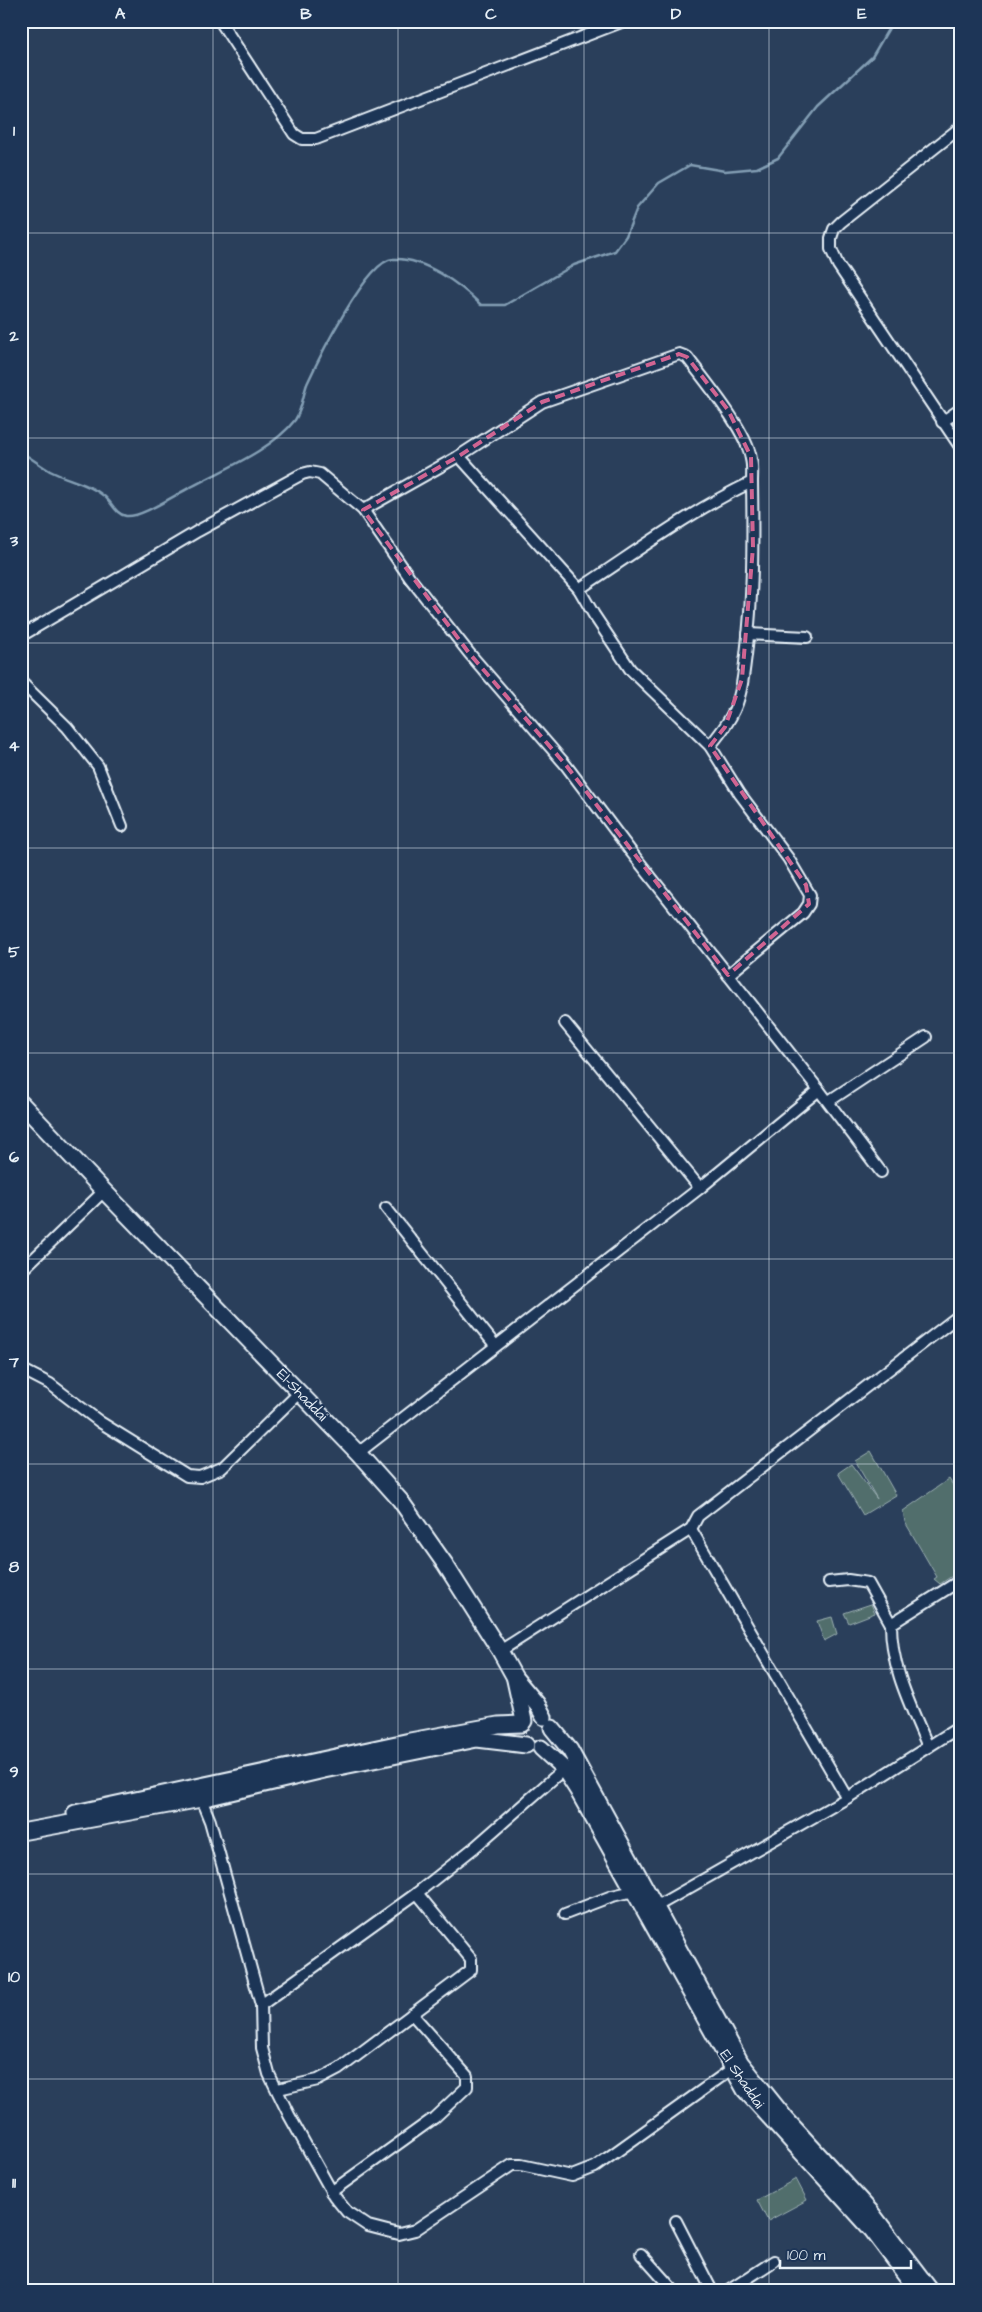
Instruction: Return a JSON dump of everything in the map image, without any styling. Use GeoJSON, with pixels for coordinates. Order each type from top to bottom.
{"type":"FeatureCollection","features":[{"type":"Feature","properties":{"kind":"street"},"geometry":{"type":"LineString","coordinates":[[224,23],[294,134],[302,139],[316,139],[624,21]]}},
{"type":"Feature","properties":{"kind":"street"},"geometry":{"type":"LineString","coordinates":[[961,127],[858,206],[834,229],[831,249],[847,281],[874,316],[932,402],[942,422],[961,448]]}},
{"type":"Feature","properties":{"kind":"street"},"geometry":{"type":"LineString","coordinates":[[363,510],[458,456],[550,398],[679,354],[684,355],[732,419],[751,458],[753,547],[748,634],[739,697],[725,727],[710,746]]}},
{"type":"Feature","properties":{"kind":"street"},"geometry":{"type":"LineString","coordinates":[[942,422],[961,409]]}},
{"type":"Feature","properties":{"kind":"street"},"geometry":{"type":"LineString","coordinates":[[458,456],[579,589],[604,631],[630,668],[710,746],[740,794],[788,858],[810,895],[809,904],[803,913],[728,975]]}},
{"type":"Feature","properties":{"kind":"street"},"geometry":{"type":"LineString","coordinates":[[21,636],[198,531],[302,474],[310,472],[320,474],[363,510],[410,578],[457,638],[565,764],[728,975],[829,1101],[881,1172]]}},
{"type":"Feature","properties":{"kind":"street"},"geometry":{"type":"LineString","coordinates":[[579,589],[714,500],[752,482]]}},
{"type":"Feature","properties":{"kind":"street"},"geometry":{"type":"LineString","coordinates":[[748,634],[807,637]]}},
{"type":"Feature","properties":{"kind":"street"},"geometry":{"type":"LineString","coordinates":[[21,682],[67,727],[98,766],[122,826]]}},
{"type":"Feature","properties":{"kind":"street"},"geometry":{"type":"LineString","coordinates":[[565,1023],[700,1188]]}},
{"type":"Feature","properties":{"kind":"street"},"geometry":{"type":"LineString","coordinates":[[829,1101],[926,1037]]}},
{"type":"Feature","properties":{"kind":"street"},"geometry":{"type":"LineString","coordinates":[[358,1452],[700,1188],[819,1090]]}},
{"type":"Feature","properties":{"kind":"street","name":"El-Shaddai"},"geometry":{"type":"LineString","coordinates":[[23,1110],[358,1452],[400,1500],[445,1564],[515,1678],[537,1704],[548,1722],[562,1736],[651,1910]]}},
{"type":"Feature","properties":{"kind":"street"},"geometry":{"type":"LineString","coordinates":[[21,1271],[104,1191]]}},
{"type":"Feature","properties":{"kind":"street"},"geometry":{"type":"LineString","coordinates":[[386,1208],[495,1345]]}},
{"type":"Feature","properties":{"kind":"street"},"geometry":{"type":"LineString","coordinates":[[500,1651],[692,1529],[698,1516],[961,1314]]}},
{"type":"Feature","properties":{"kind":"street"},"geometry":{"type":"LineString","coordinates":[[21,1369],[50,1384],[100,1422],[187,1476],[200,1477],[222,1468],[299,1393]]}},
{"type":"Feature","properties":{"kind":"street"},"geometry":{"type":"LineString","coordinates":[[692,1529],[847,1798]]}},
{"type":"Feature","properties":{"kind":"street"},"geometry":{"type":"LineString","coordinates":[[830,1582],[848,1580],[868,1583],[891,1624],[891,1642],[898,1676],[928,1747]]}},
{"type":"Feature","properties":{"kind":"street"},"geometry":{"type":"LineString","coordinates":[[891,1624],[961,1580]]}},
{"type":"Feature","properties":{"kind":"street"},"geometry":{"type":"LineString","coordinates":[[515,1678],[523,1722],[521,1738],[564,1769],[634,1891],[651,1910],[737,2066],[870,2210],[931,2291]]}},
{"type":"Feature","properties":{"kind":"street"},"geometry":{"type":"LineString","coordinates":[[21,1821],[53,1822],[201,1799],[322,1765],[410,1740],[523,1722],[533,1716],[548,1722],[549,1742],[534,1747],[477,1739],[322,1765],[53,1822],[21,1832]]}},
{"type":"Feature","properties":{"kind":"street"},"geometry":{"type":"LineString","coordinates":[[651,1910],[847,1798],[961,1726]]}},
{"type":"Feature","properties":{"kind":"street"},"geometry":{"type":"LineString","coordinates":[[261,2006],[416,1893],[475,1847],[564,1769]]}},
{"type":"Feature","properties":{"kind":"street"},"geometry":{"type":"LineString","coordinates":[[201,1799],[212,1830],[261,2006],[264,2061],[285,2107],[331,2192],[347,2212],[368,2226],[392,2233],[415,2230],[512,2165],[520,2164],[572,2176],[595,2168],[737,2066]]}},
{"type":"Feature","properties":{"kind":"street"},"geometry":{"type":"LineString","coordinates":[[565,1914],[612,1896],[634,1891]]}},
{"type":"Feature","properties":{"kind":"street"},"geometry":{"type":"LineString","coordinates":[[278,2089],[318,2080],[339,2069],[471,1970],[471,1959],[416,1893]]}},
{"type":"Feature","properties":{"kind":"street"},"geometry":{"type":"LineString","coordinates":[[331,2192],[434,2118],[467,2087],[467,2076],[412,2014]]}},
{"type":"Feature","properties":{"kind":"street","name":"El Shaddai"},"geometry":{"type":"LineString","coordinates":[[737,2066],[745,2090],[872,2230],[918,2291]]}},
{"type":"Feature","properties":{"kind":"street"},"geometry":{"type":"LineString","coordinates":[[676,2221],[712,2291]]}},
{"type":"Feature","properties":{"kind":"street"},"geometry":{"type":"LineString","coordinates":[[641,2254],[674,2291]]}},
{"type":"Feature","properties":{"kind":"street"},"geometry":{"type":"LineString","coordinates":[[728,2291],[774,2261]]}},
{"type":"Feature","properties":{"kind":"highlighted area"},"geometry":{"type":"Polygon","coordinates":[[[679,354],[687,357],[728,410],[751,457],[753,547],[742,679],[725,727],[710,746],[806,885],[809,904],[728,975],[565,764],[469,653],[363,510],[459,456],[542,402],[679,354]]]}},
{"type":"Feature","properties":{"kind":"green space"},"geometry":{"type":"Polygon","coordinates":[[[871,1451],[896,1495],[863,1515],[838,1473],[851,1464],[877,1499],[855,1461],[871,1451]]]}},
{"type":"Feature","properties":{"kind":"green space"},"geometry":{"type":"Polygon","coordinates":[[[949,1479],[961,1498],[961,1570],[940,1584],[934,1579],[937,1577],[905,1522],[903,1511],[949,1479]]]}},
{"type":"Feature","properties":{"kind":"green space"},"geometry":{"type":"Polygon","coordinates":[[[871,1604],[875,1613],[849,1623],[844,1613],[871,1604]]]}},
{"type":"Feature","properties":{"kind":"green space"},"geometry":{"type":"Polygon","coordinates":[[[832,1617],[837,1634],[824,1641],[817,1621],[832,1617]]]}},
{"type":"Feature","properties":{"kind":"green space"},"geometry":{"type":"Polygon","coordinates":[[[796,2179],[807,2200],[768,2221],[757,2200],[796,2179]]]}},
{"type":"Feature","properties":{"kind":"waterway"},"geometry":{"type":"LineString","coordinates":[[21,452],[50,471],[98,492],[107,498],[122,515],[132,516],[149,510],[261,450],[285,431],[295,420],[301,407],[307,384],[344,313],[370,276],[382,264],[393,259],[417,263],[429,267],[453,281],[481,305],[505,305],[574,265],[615,251],[626,236],[637,208],[659,183],[690,165],[725,171],[757,168],[778,158],[818,107],[872,57],[893,21]]}}]}
